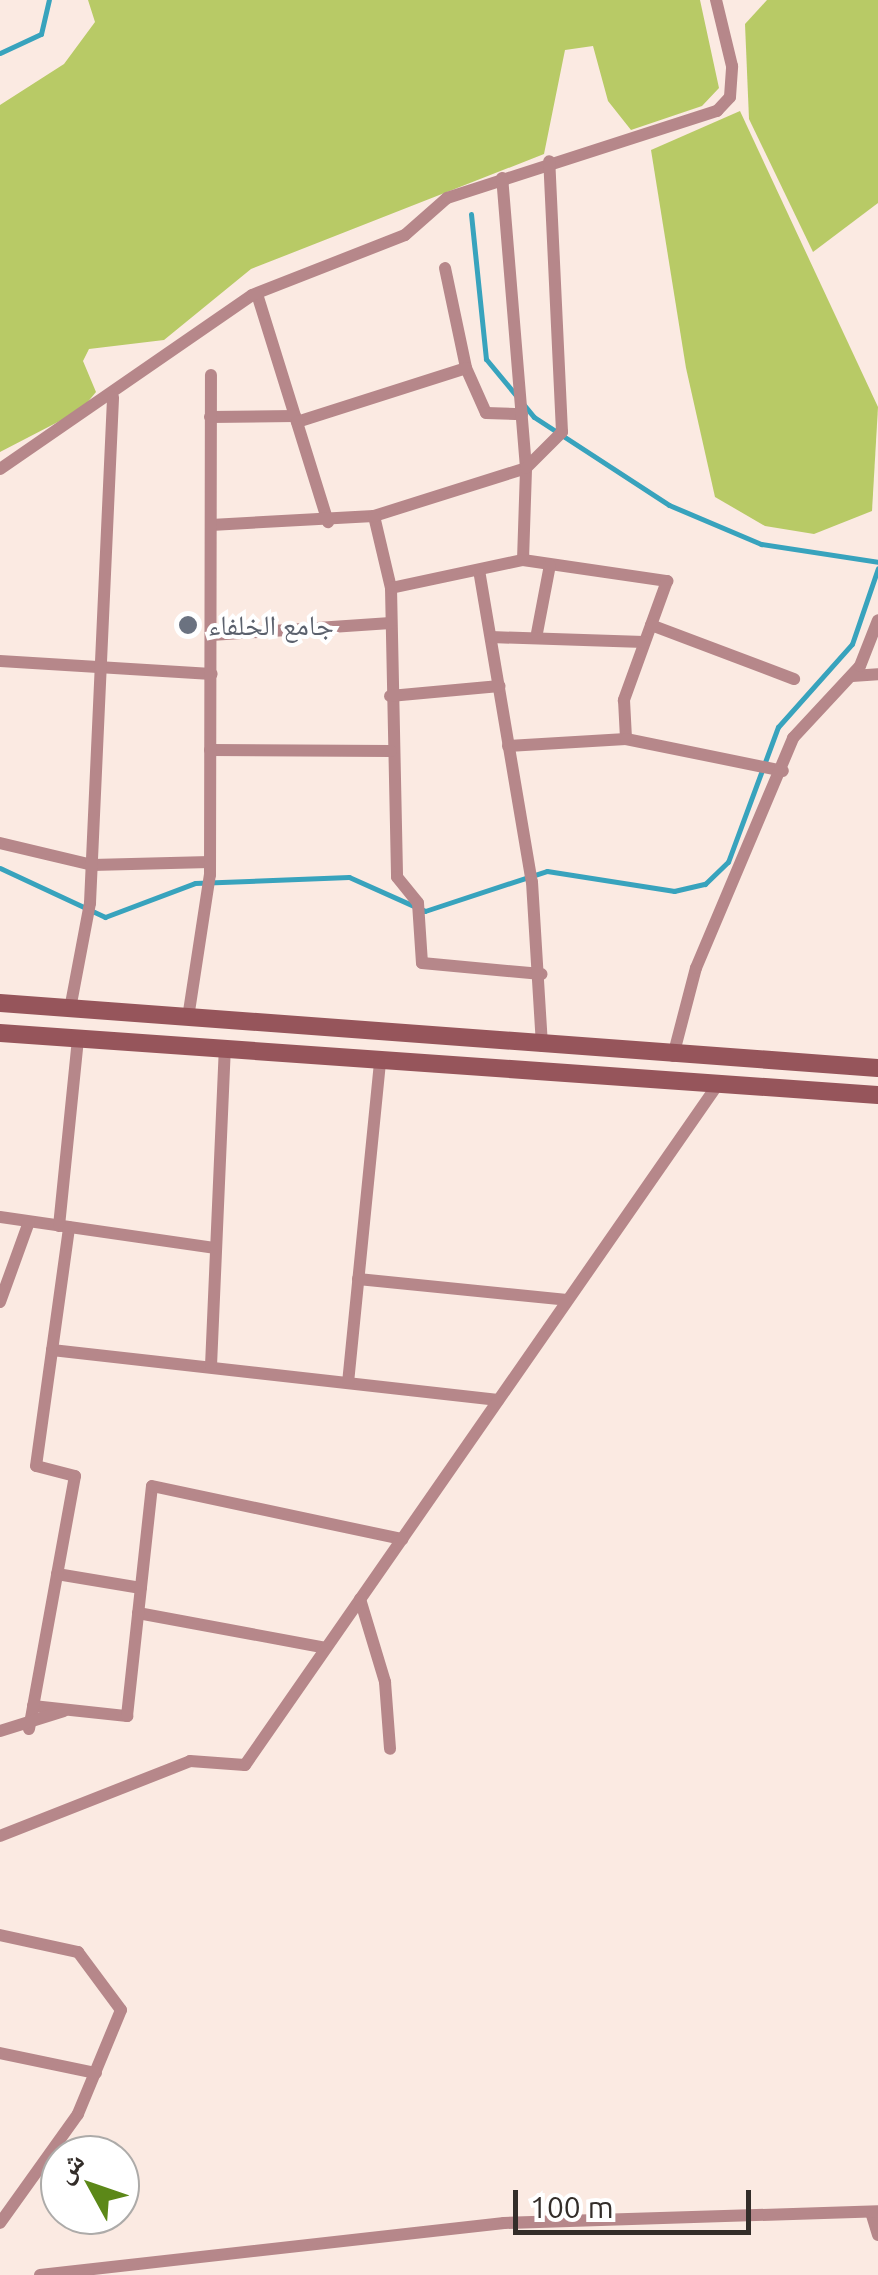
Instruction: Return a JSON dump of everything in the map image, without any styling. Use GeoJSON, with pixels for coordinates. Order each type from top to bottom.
{"type":"FeatureCollection","features":[{"type":"Feature","properties":{"kind":"main road"},"geometry":{"type":"LineString","coordinates":[[0,1003],[673,1056],[878,1068]]}},
{"type":"Feature","properties":{"kind":"main road"},"geometry":{"type":"LineString","coordinates":[[0,1034],[491,1072],[878,1095]]}},
{"type":"Feature","properties":{"kind":"main road"},"geometry":{"type":"LineString","coordinates":[[456,1069],[458,1039]]}},
{"type":"Feature","properties":{"kind":"main road"},"geometry":{"type":"LineString","coordinates":[[491,1072],[495,1042]]}},
{"type":"Feature","properties":{"kind":"street"},"geometry":{"type":"LineString","coordinates":[[0,469],[113,398],[258,294],[405,236],[448,198],[549,162],[718,111],[732,82],[716,0]]}},
{"type":"Feature","properties":{"kind":"street"},"geometry":{"type":"LineString","coordinates":[[211,525],[328,522],[374,516],[526,468],[550,447],[562,432],[549,162]]}},
{"type":"Feature","properties":{"kind":"street"},"geometry":{"type":"LineString","coordinates":[[502,178],[526,468],[523,560]]}},
{"type":"Feature","properties":{"kind":"street"},"geometry":{"type":"LineString","coordinates":[[445,268],[466,368],[486,412],[522,414]]}},
{"type":"Feature","properties":{"kind":"street"},"geometry":{"type":"LineString","coordinates":[[258,294],[328,522]]}},
{"type":"Feature","properties":{"kind":"street"},"geometry":{"type":"LineString","coordinates":[[210,416],[296,419],[466,368]]}},
{"type":"Feature","properties":{"kind":"street"},"geometry":{"type":"LineString","coordinates":[[188,1018],[210,893],[210,375]]}},
{"type":"Feature","properties":{"kind":"street"},"geometry":{"type":"LineString","coordinates":[[70,1008],[90,903],[113,398]]}},
{"type":"Feature","properties":{"kind":"street"},"geometry":{"type":"LineString","coordinates":[[374,516],[391,588],[391,751],[398,876],[418,903],[422,963],[541,974]]}},
{"type":"Feature","properties":{"kind":"street"},"geometry":{"type":"LineString","coordinates":[[391,588],[523,560],[667,581],[624,700],[626,740]]}},
{"type":"Feature","properties":{"kind":"street"},"geometry":{"type":"LineString","coordinates":[[537,634],[550,566]]}},
{"type":"Feature","properties":{"kind":"street"},"geometry":{"type":"LineString","coordinates":[[479,570],[530,864],[541,974],[542,1046]]}},
{"type":"Feature","properties":{"kind":"street"},"geometry":{"type":"LineString","coordinates":[[673,1056],[696,968],[794,738],[852,676],[878,620]]}},
{"type":"Feature","properties":{"kind":"street"},"geometry":{"type":"LineString","coordinates":[[210,636],[391,623]]}},
{"type":"Feature","properties":{"kind":"street"},"geometry":{"type":"LineString","coordinates":[[651,625],[794,680]]}},
{"type":"Feature","properties":{"kind":"street"},"geometry":{"type":"LineString","coordinates":[[492,637],[537,634],[644,642]]}},
{"type":"Feature","properties":{"kind":"street"},"geometry":{"type":"LineString","coordinates":[[0,661],[212,674]]}},
{"type":"Feature","properties":{"kind":"street"},"geometry":{"type":"LineString","coordinates":[[852,676],[878,674]]}},
{"type":"Feature","properties":{"kind":"street"},"geometry":{"type":"LineString","coordinates":[[390,696],[500,686]]}},
{"type":"Feature","properties":{"kind":"street"},"geometry":{"type":"LineString","coordinates":[[508,746],[626,740],[757,762],[780,770]]}},
{"type":"Feature","properties":{"kind":"street"},"geometry":{"type":"LineString","coordinates":[[210,750],[391,751]]}},
{"type":"Feature","properties":{"kind":"street"},"geometry":{"type":"LineString","coordinates":[[0,843],[92,864],[210,868]]}},
{"type":"Feature","properties":{"kind":"street"},"geometry":{"type":"LineString","coordinates":[[29,1728],[74,1476],[36,1466],[52,1350],[78,1039]]}},
{"type":"Feature","properties":{"kind":"street"},"geometry":{"type":"LineString","coordinates":[[211,1366],[225,1050]]}},
{"type":"Feature","properties":{"kind":"street"},"geometry":{"type":"LineString","coordinates":[[348,1383],[380,1063]]}},
{"type":"Feature","properties":{"kind":"street"},"geometry":{"type":"LineString","coordinates":[[0,1836],[190,1760],[244,1766],[716,1087]]}},
{"type":"Feature","properties":{"kind":"street"},"geometry":{"type":"LineString","coordinates":[[0,1217],[216,1248]]}},
{"type":"Feature","properties":{"kind":"street"},"geometry":{"type":"LineString","coordinates":[[0,1302],[29,1222]]}},
{"type":"Feature","properties":{"kind":"street"},"geometry":{"type":"LineString","coordinates":[[358,1279],[568,1300]]}},
{"type":"Feature","properties":{"kind":"street"},"geometry":{"type":"LineString","coordinates":[[52,1350],[498,1400]]}},
{"type":"Feature","properties":{"kind":"street"},"geometry":{"type":"LineString","coordinates":[[32,1706],[127,1716],[152,1486],[402,1539]]}},
{"type":"Feature","properties":{"kind":"street"},"geometry":{"type":"LineString","coordinates":[[57,1574],[141,1588]]}},
{"type":"Feature","properties":{"kind":"street"},"geometry":{"type":"LineString","coordinates":[[360,1599],[385,1682],[390,1749]]}},
{"type":"Feature","properties":{"kind":"street"},"geometry":{"type":"LineString","coordinates":[[138,1613],[326,1648]]}},
{"type":"Feature","properties":{"kind":"street"},"geometry":{"type":"LineString","coordinates":[[0,1731],[29,1728],[66,1710]]}},
{"type":"Feature","properties":{"kind":"street"},"geometry":{"type":"LineString","coordinates":[[0,1935],[78,1952],[121,2010],[96,2073],[0,2222]]}},
{"type":"Feature","properties":{"kind":"street"},"geometry":{"type":"LineString","coordinates":[[0,2053],[96,2073]]}},
{"type":"Feature","properties":{"kind":"street"},"geometry":{"type":"LineString","coordinates":[[0,2194],[16,2200]]}},
{"type":"Feature","properties":{"kind":"street"},"geometry":{"type":"LineString","coordinates":[[40,2275],[504,2223],[875,2211],[878,2235]]}},
{"type":"Feature","properties":{"kind":"green space"},"geometry":{"type":"Polygon","coordinates":[[[88,0],[700,0],[719,88],[702,106],[631,130],[608,101],[593,46],[565,50],[544,154],[251,269],[164,340],[89,349],[83,361],[96,392],[81,410],[0,452],[0,105],[64,64],[95,22],[88,0]]]}},
{"type":"Feature","properties":{"kind":"green space"},"geometry":{"type":"Polygon","coordinates":[[[767,0],[878,0],[878,203],[813,252],[749,119],[745,24],[767,0]]]}},
{"type":"Feature","properties":{"kind":"green space"},"geometry":{"type":"Polygon","coordinates":[[[740,111],[878,407],[872,511],[814,534],[765,526],[715,497],[686,368],[651,150],[740,111]]]}},
{"type":"Feature","properties":{"kind":"waterway"},"geometry":{"type":"LineString","coordinates":[[0,53],[41,34],[49,0]]}},
{"type":"Feature","properties":{"kind":"waterway"},"geometry":{"type":"LineString","coordinates":[[471,214],[486,359],[534,417],[669,505],[761,544],[878,562]]}},
{"type":"Feature","properties":{"kind":"waterway"},"geometry":{"type":"LineString","coordinates":[[0,868],[105,917],[195,883],[349,877],[425,911],[547,871],[674,891],[705,884],[728,862],[778,727],[852,644],[878,568]]}},
{"type":"Feature","properties":{"kind":"place","name":"جامع الخلفاء"},"geometry":{"type":"Point","coordinates":[188,625]}}]}
